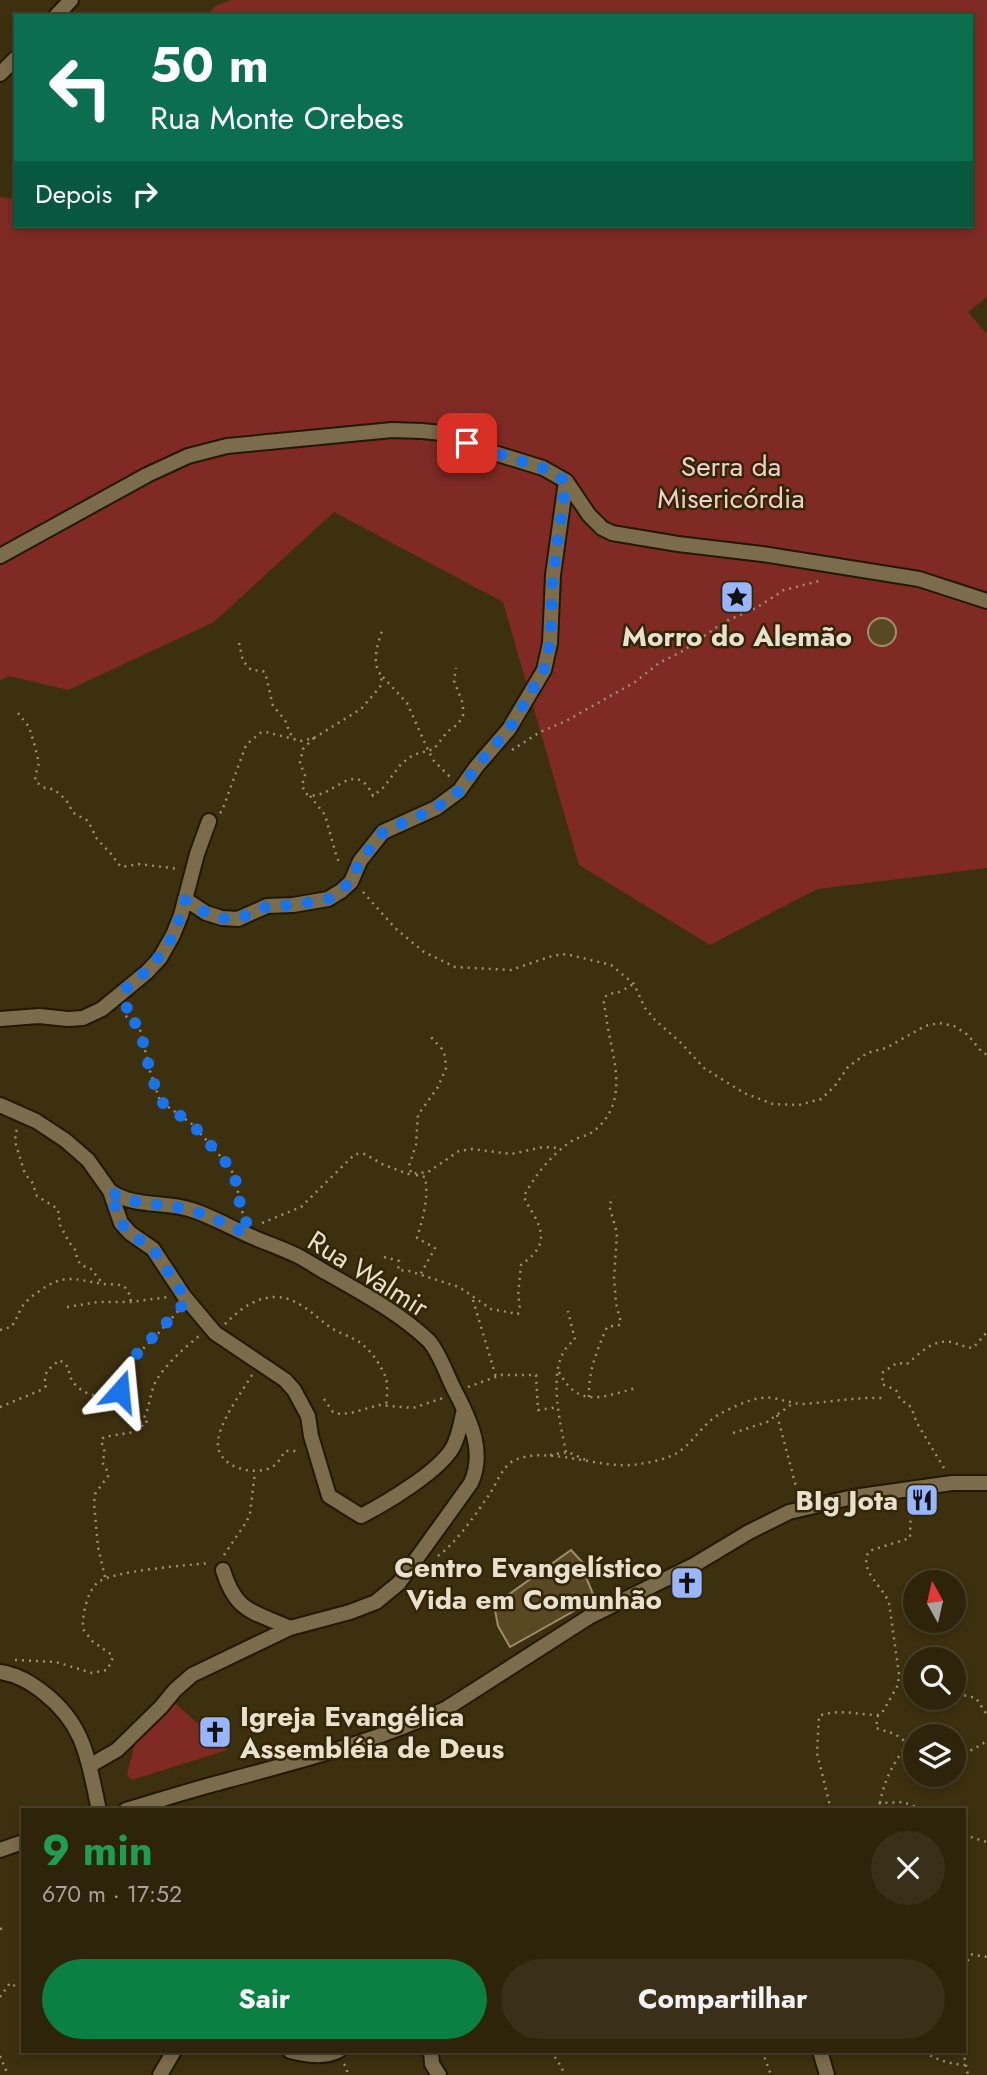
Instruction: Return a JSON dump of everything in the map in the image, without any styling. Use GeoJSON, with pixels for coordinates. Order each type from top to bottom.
{"type":"FeatureCollection","features":[{"type":"Feature","properties":{"kind":"street"},"geometry":{"type":"LineString","coordinates":[[58,14],[71,0]]}},
{"type":"Feature","properties":{"kind":"street"},"geometry":{"type":"LineString","coordinates":[[0,74],[14,60]]}},
{"type":"Feature","properties":{"kind":"street"},"geometry":{"type":"LineString","coordinates":[[0,556],[147,475],[188,456],[227,446],[392,430],[442,433],[543,468],[566,481],[589,515],[602,528],[612,533],[919,579],[987,601]]}},
{"type":"Feature","properties":{"kind":"street"},"geometry":{"type":"LineString","coordinates":[[185,900],[206,913],[238,919],[267,906],[328,899],[351,882],[360,861],[383,832],[436,808],[459,791],[509,729],[544,670],[550,643],[553,575],[566,481]]}},
{"type":"Feature","properties":{"kind":"street"},"geometry":{"type":"LineString","coordinates":[[0,1019],[39,1016],[83,1018],[102,1009],[147,972],[160,958],[173,935],[209,821]]}},
{"type":"Feature","properties":{"kind":"street"},"geometry":{"type":"LineString","coordinates":[[0,1105],[29,1116],[65,1140],[88,1160],[110,1191],[121,1223],[153,1249],[186,1298],[212,1329],[285,1380],[308,1416],[318,1464],[329,1496],[361,1516],[380,1506],[426,1474],[449,1453],[457,1439],[464,1409]]}},
{"type":"Feature","properties":{"kind":"street","name":"Rua Walmir"},"geometry":{"type":"LineString","coordinates":[[89,1766],[117,1750],[192,1675],[290,1628],[376,1602],[399,1583],[464,1493],[475,1473],[478,1458],[476,1440],[464,1409],[431,1344],[402,1319],[301,1258],[247,1231],[192,1210],[136,1202],[110,1191]]}},
{"type":"Feature","properties":{"kind":"street"},"geometry":{"type":"LineString","coordinates":[[133,1808],[292,1763],[423,1720],[447,1708],[589,1617],[694,1565],[774,1519],[802,1507],[952,1483],[987,1483]]}},
{"type":"Feature","properties":{"kind":"street"},"geometry":{"type":"LineString","coordinates":[[222,1567],[233,1596],[243,1607],[290,1628]]}},
{"type":"Feature","properties":{"kind":"street"},"geometry":{"type":"LineString","coordinates":[[0,1672],[23,1677],[56,1702],[78,1732],[99,1808]]}},
{"type":"Feature","properties":{"kind":"street"},"geometry":{"type":"LineString","coordinates":[[0,1850],[21,1843]]}},
{"type":"Feature","properties":{"kind":"street"},"geometry":{"type":"LineString","coordinates":[[160,2075],[173,2053]]}},
{"type":"Feature","properties":{"kind":"street"},"geometry":{"type":"LineString","coordinates":[[302,2053],[321,2056],[334,2053]]}},
{"type":"Feature","properties":{"kind":"street"},"geometry":{"type":"LineString","coordinates":[[431,2053],[432,2064],[439,2074]]}},
{"type":"Feature","properties":{"kind":"street"},"geometry":{"type":"LineString","coordinates":[[821,2053],[827,2075]]}},
{"type":"Feature","properties":{"kind":"path"},"geometry":{"type":"LineString","coordinates":[[510,751],[540,732],[566,721],[635,682],[659,663],[683,651],[724,622],[756,608],[784,590],[826,579]]}},
{"type":"Feature","properties":{"kind":"path"},"geometry":{"type":"LineString","coordinates":[[382,631],[376,657],[379,673],[407,703],[434,761],[452,779]]}},
{"type":"Feature","properties":{"kind":"path"},"geometry":{"type":"LineString","coordinates":[[239,643],[243,661],[251,670],[263,671],[267,676],[273,706],[285,720],[295,740]]}},
{"type":"Feature","properties":{"kind":"path"},"geometry":{"type":"LineString","coordinates":[[310,796],[319,796],[341,782],[354,779],[363,782],[373,796],[384,787],[401,764],[413,755],[434,748],[463,716],[463,704],[454,681],[456,668]]}},
{"type":"Feature","properties":{"kind":"path"},"geometry":{"type":"LineString","coordinates":[[382,676],[380,687],[361,709],[314,738],[303,749],[300,763],[305,775],[302,785],[304,793],[310,796],[325,815],[337,858],[351,882],[395,928],[424,952],[455,967],[511,970],[566,954],[611,965],[634,985],[645,1008],[704,1068],[744,1093],[772,1104],[799,1105],[821,1099],[848,1068],[867,1054],[886,1048],[925,1026],[939,1023],[954,1026],[968,1035],[987,1055]]}},
{"type":"Feature","properties":{"kind":"path"},"geometry":{"type":"LineString","coordinates":[[18,713],[29,727],[34,743],[39,763],[36,782],[45,788],[53,789],[69,804],[72,811],[88,821],[97,839],[117,863],[122,867],[139,864],[193,870]]}},
{"type":"Feature","properties":{"kind":"path"},"geometry":{"type":"LineString","coordinates":[[209,821],[222,811],[246,745],[260,733],[266,732],[301,741],[314,738]]}},
{"type":"Feature","properties":{"kind":"path"},"geometry":{"type":"LineString","coordinates":[[384,1257],[399,1261],[398,1270],[458,1287],[491,1309],[518,1314],[521,1265],[538,1251],[541,1241],[540,1228],[524,1196],[539,1173],[562,1149],[602,1126],[613,1103],[616,1089],[616,1071],[605,1021],[604,998],[612,992],[617,993],[634,985]]}},
{"type":"Feature","properties":{"kind":"path"},"geometry":{"type":"LineString","coordinates":[[124,990],[127,1007],[124,1015],[139,1026],[160,1101],[192,1124],[230,1167],[247,1231],[300,1207],[355,1154],[365,1154],[388,1167],[425,1177],[424,1211],[417,1238],[435,1248],[420,1275]]}},
{"type":"Feature","properties":{"kind":"path"},"geometry":{"type":"LineString","coordinates":[[411,1173],[409,1166],[416,1145],[418,1115],[438,1087],[446,1068],[442,1049],[430,1036]]}},
{"type":"Feature","properties":{"kind":"path"},"geometry":{"type":"LineString","coordinates":[[29,1116],[15,1133],[17,1151],[25,1174],[32,1182],[37,1196],[58,1209],[60,1225],[76,1251],[76,1259],[81,1265],[91,1269],[103,1284]]}},
{"type":"Feature","properties":{"kind":"path"},"geometry":{"type":"LineString","coordinates":[[411,1173],[428,1172],[459,1152],[472,1149],[511,1154],[543,1147],[562,1149]]}},
{"type":"Feature","properties":{"kind":"path"},"geometry":{"type":"LineString","coordinates":[[589,1397],[589,1382],[607,1327],[621,1323],[614,1278],[617,1233],[609,1205],[614,1197]]}},
{"type":"Feature","properties":{"kind":"path"},"geometry":{"type":"LineString","coordinates":[[0,1330],[11,1327],[29,1298],[59,1279],[126,1287],[131,1302]]}},
{"type":"Feature","properties":{"kind":"path"},"geometry":{"type":"LineString","coordinates":[[143,1420],[155,1384],[183,1348],[243,1306],[273,1297],[285,1298],[309,1310],[329,1327],[359,1341],[386,1380],[386,1405]]}},
{"type":"Feature","properties":{"kind":"path"},"geometry":{"type":"LineString","coordinates":[[67,1307],[98,1302],[186,1298]]}},
{"type":"Feature","properties":{"kind":"path"},"geometry":{"type":"LineString","coordinates":[[0,1407],[41,1390],[46,1386],[44,1378],[47,1370],[60,1360],[69,1368],[68,1376],[84,1392],[93,1395],[102,1390],[156,1336],[186,1298]]}},
{"type":"Feature","properties":{"kind":"path"},"geometry":{"type":"LineString","coordinates":[[472,1298],[496,1377]]}},
{"type":"Feature","properties":{"kind":"path"},"geometry":{"type":"LineString","coordinates":[[566,1452],[557,1387],[562,1352],[575,1340],[568,1311]]}},
{"type":"Feature","properties":{"kind":"path"},"geometry":{"type":"LineString","coordinates":[[952,1483],[936,1451],[917,1423],[911,1407],[900,1399],[897,1390],[882,1384],[883,1372],[897,1363],[907,1364],[935,1343],[953,1342],[959,1346],[973,1348],[987,1332]]}},
{"type":"Feature","properties":{"kind":"path"},"geometry":{"type":"LineString","coordinates":[[127,1364],[119,1379],[120,1391],[138,1415],[140,1423],[143,1420]]}},
{"type":"Feature","properties":{"kind":"path"},"geometry":{"type":"LineString","coordinates":[[262,1364],[252,1375],[225,1421],[218,1450],[233,1466],[255,1472],[277,1464],[285,1451]]}},
{"type":"Feature","properties":{"kind":"path"},"geometry":{"type":"LineString","coordinates":[[559,1372],[579,1395],[602,1397],[636,1388]]}},
{"type":"Feature","properties":{"kind":"path"},"geometry":{"type":"LineString","coordinates":[[324,1399],[333,1412],[340,1414],[386,1405],[413,1408],[496,1377],[536,1375],[538,1410],[558,1407]]}},
{"type":"Feature","properties":{"kind":"path"},"geometry":{"type":"LineString","coordinates":[[434,1560],[447,1549],[477,1512],[511,1462],[533,1456],[557,1456],[621,1466],[656,1461],[679,1452],[706,1423],[732,1408],[761,1398],[792,1404],[856,1397],[883,1398]]}},
{"type":"Feature","properties":{"kind":"path"},"geometry":{"type":"LineString","coordinates":[[733,1433],[756,1426],[792,1404]]}},
{"type":"Feature","properties":{"kind":"path"},"geometry":{"type":"LineString","coordinates":[[777,1415],[802,1507]]}},
{"type":"Feature","properties":{"kind":"path"},"geometry":{"type":"LineString","coordinates":[[105,1578],[93,1503],[95,1494],[108,1476],[102,1462],[105,1454],[101,1440],[139,1430],[147,1422],[143,1420]]}},
{"type":"Feature","properties":{"kind":"path"},"geometry":{"type":"LineString","coordinates":[[543,1456],[566,1452],[589,1462]]}},
{"type":"Feature","properties":{"kind":"path"},"geometry":{"type":"LineString","coordinates":[[11,1659],[56,1662],[92,1673],[107,1670],[112,1655],[83,1629],[85,1609],[94,1587],[105,1578],[174,1566],[216,1563],[222,1567],[227,1549],[250,1513],[255,1472]]}},
{"type":"Feature","properties":{"kind":"path"},"geometry":{"type":"LineString","coordinates":[[831,1808],[817,1753],[819,1716],[828,1712],[878,1715],[882,1713],[898,1685],[899,1674],[889,1603],[886,1593],[875,1583],[867,1568],[866,1555],[869,1551],[910,1538],[912,1489]]}},
{"type":"Feature","properties":{"kind":"path"},"geometry":{"type":"LineString","coordinates":[[966,1696],[976,1698],[987,1716]]}},
{"type":"Feature","properties":{"kind":"path"},"geometry":{"type":"LineString","coordinates":[[878,1715],[876,1728],[903,1739]]}},
{"type":"Feature","properties":{"kind":"path"},"geometry":{"type":"LineString","coordinates":[[966,1749],[972,1750],[987,1741]]}},
{"type":"Feature","properties":{"kind":"path"},"geometry":{"type":"LineString","coordinates":[[876,1808],[884,1783],[903,1751]]}},
{"type":"Feature","properties":{"kind":"path"},"geometry":{"type":"LineString","coordinates":[[880,1803],[903,1802],[919,1808]]}},
{"type":"Feature","properties":{"kind":"path"},"geometry":{"type":"LineString","coordinates":[[966,1836],[987,1842]]}},
{"type":"Feature","properties":{"kind":"path"},"geometry":{"type":"LineString","coordinates":[[966,1954],[987,1957]]}},
{"type":"Feature","properties":{"kind":"path"},"geometry":{"type":"LineString","coordinates":[[966,1964],[971,1955]]}},
{"type":"Feature","properties":{"kind":"path"},"geometry":{"type":"LineString","coordinates":[[0,1997],[10,1983],[21,1990]]}},
{"type":"Feature","properties":{"kind":"path"},"geometry":{"type":"LineString","coordinates":[[552,2053],[564,2075]]}},
{"type":"Feature","properties":{"kind":"path"},"geometry":{"type":"LineString","coordinates":[[763,2053],[771,2075]]}},
{"type":"Feature","properties":{"kind":"path"},"geometry":{"type":"LineString","coordinates":[[926,2053],[948,2063],[965,2065]]}},
{"type":"Feature","properties":{"kind":"path"},"geometry":{"type":"LineString","coordinates":[[963,2053],[968,2075]]}},
{"type":"Feature","properties":{"kind":"path"},"geometry":{"type":"LineString","coordinates":[[0,2056],[8,2075]]}},
{"type":"Feature","properties":{"kind":"green space","name":"Serra da Misericórdia"},"geometry":{"type":"Polygon","coordinates":[[[231,0],[987,0],[987,297],[968,312],[987,334],[987,868],[817,889],[710,945],[579,865],[503,602],[334,512],[214,622],[68,690],[9,676],[0,680],[0,197],[11,199],[14,196],[14,228],[973,228],[973,14],[208,14],[216,6],[231,0]]]}},
{"type":"Feature","properties":{"kind":"green space"},"geometry":{"type":"Polygon","coordinates":[[[174,1702],[227,1750],[132,1780],[127,1775],[135,1743],[174,1702]]]}},
{"type":"Feature","properties":{"kind":"building"},"geometry":{"type":"Polygon","coordinates":[[[882,618],[892,622],[896,632],[892,642],[882,646],[872,642],[868,632],[872,622],[882,618]]]}},
{"type":"Feature","properties":{"kind":"building"},"geometry":{"type":"Polygon","coordinates":[[[571,1550],[583,1563],[595,1599],[510,1647],[498,1626],[494,1605],[571,1550]]]}},
{"type":"Feature","properties":{"kind":"place","name":"Morro do Alemão"},"geometry":{"type":"Point","coordinates":[737,597]}},
{"type":"Feature","properties":{"kind":"place","name":"BIg Jota"},"geometry":{"type":"Point","coordinates":[922,1500]}},
{"type":"Feature","properties":{"kind":"place","name":"Centro Evangelístico Vida em Comunhão"},"geometry":{"type":"Point","coordinates":[687,1583]}},
{"type":"Feature","properties":{"kind":"place","name":"Igreja Evangélica Assembléia de Deus"},"geometry":{"type":"Point","coordinates":[215,1732]}},
{"type":"Feature","properties":{"kind":"route"},"geometry":{"type":"LineString","coordinates":[[120,1391],[119,1379],[127,1364],[187,1300],[153,1249],[121,1223],[110,1191],[136,1202],[172,1205],[192,1210],[246,1234],[249,1228],[242,1214],[235,1178],[230,1167],[192,1124],[160,1101],[156,1094],[139,1026],[124,1015],[127,1007],[124,990],[160,958],[173,935],[185,900],[206,913],[238,919],[267,906],[328,899],[341,891],[351,882],[360,861],[383,832],[436,808],[459,791],[509,729],[544,670],[550,643],[553,575],[566,481],[543,468],[467,443]]}}]}
